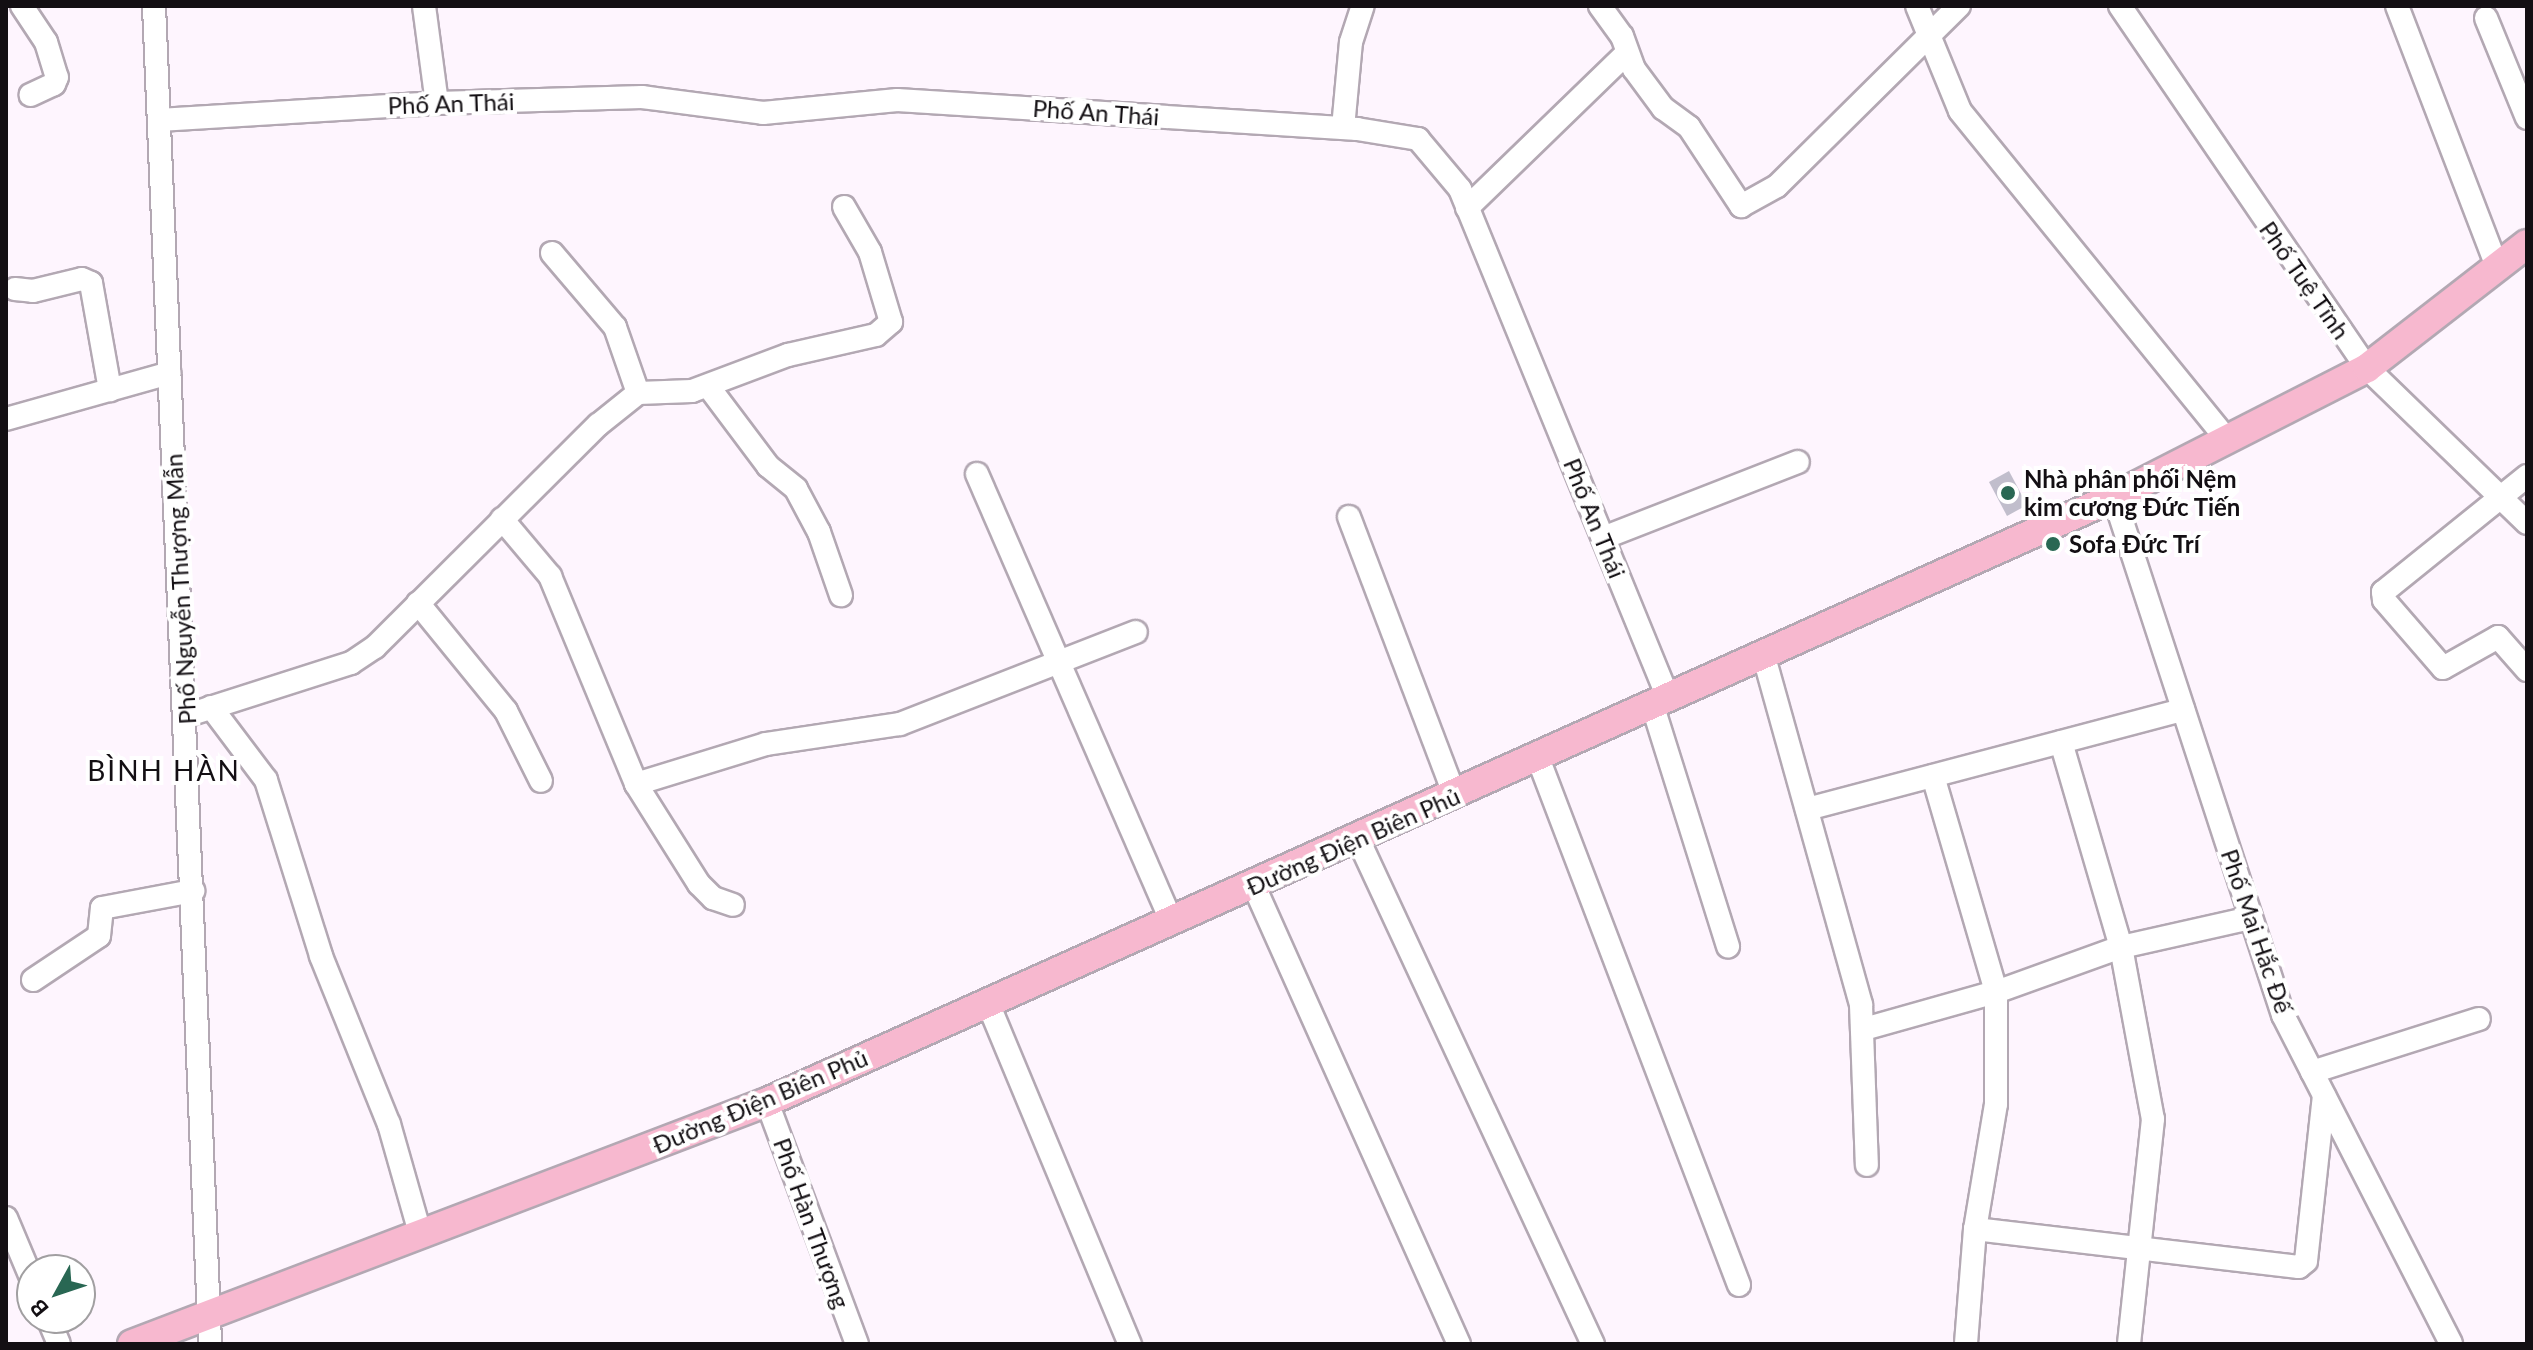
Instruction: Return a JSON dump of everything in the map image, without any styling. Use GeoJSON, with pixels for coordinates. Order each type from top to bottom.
{"type":"FeatureCollection","features":[{"type":"Feature","properties":{"kind":"main road","name":"Đường Điện Biên Phủ"},"geometry":{"type":"LineString","coordinates":[[132,1344],[211,1330],[421,1236],[767,1102],[987,1001],[1254,886],[1661,704],[2114,497],[2367,368],[2527,244]]}},
{"type":"Feature","properties":{"kind":"street"},"geometry":{"type":"LineString","coordinates":[[22,6],[46,42],[57,77],[54,84],[30,95]]}},
{"type":"Feature","properties":{"kind":"street","name":"Phố Nguyễn Thượng Mẫn"},"geometry":{"type":"LineString","coordinates":[[154,6],[211,1330]]}},
{"type":"Feature","properties":{"kind":"street"},"geometry":{"type":"LineString","coordinates":[[424,6],[437,103]]}},
{"type":"Feature","properties":{"kind":"street"},"geometry":{"type":"LineString","coordinates":[[1343,128],[1351,42],[1363,6]]}},
{"type":"Feature","properties":{"kind":"street"},"geometry":{"type":"LineString","coordinates":[[1600,6],[1622,36],[1626,54],[1663,108],[1689,127],[1741,206],[1777,186],[1959,6]]}},
{"type":"Feature","properties":{"kind":"street"},"geometry":{"type":"LineString","coordinates":[[1917,6],[1927,38],[1960,111],[2228,441]]}},
{"type":"Feature","properties":{"kind":"street","name":"Phố Tuệ Tĩnh"},"geometry":{"type":"LineString","coordinates":[[2120,6],[2367,368],[2527,523]]}},
{"type":"Feature","properties":{"kind":"street"},"geometry":{"type":"LineString","coordinates":[[2397,6],[2497,266]]}},
{"type":"Feature","properties":{"kind":"street"},"geometry":{"type":"LineString","coordinates":[[2486,18],[2527,118]]}},
{"type":"Feature","properties":{"kind":"street"},"geometry":{"type":"LineString","coordinates":[[1467,208],[1626,54]]}},
{"type":"Feature","properties":{"kind":"street","name":"Phố An Thái"},"geometry":{"type":"LineString","coordinates":[[159,120],[437,103],[642,97],[763,113],[897,100],[1343,128],[1418,139],[1460,189],[1603,538],[1661,704],[1728,947]]}},
{"type":"Feature","properties":{"kind":"street"},"geometry":{"type":"LineString","coordinates":[[185,716],[351,663],[638,393],[708,386],[788,355],[876,335],[891,322],[870,252],[844,207]]}},
{"type":"Feature","properties":{"kind":"street"},"geometry":{"type":"LineString","coordinates":[[552,253],[615,327],[638,393]]}},
{"type":"Feature","properties":{"kind":"street"},"geometry":{"type":"LineString","coordinates":[[15,289],[33,291],[82,279],[91,283],[110,390]]}},
{"type":"Feature","properties":{"kind":"street"},"geometry":{"type":"LineString","coordinates":[[6,419],[170,373]]}},
{"type":"Feature","properties":{"kind":"street"},"geometry":{"type":"LineString","coordinates":[[708,386],[768,466],[796,489],[819,532],[841,595]]}},
{"type":"Feature","properties":{"kind":"street"},"geometry":{"type":"LineString","coordinates":[[1603,538],[1798,462]]}},
{"type":"Feature","properties":{"kind":"street"},"geometry":{"type":"LineString","coordinates":[[977,474],[1063,662],[1172,922]]}},
{"type":"Feature","properties":{"kind":"street"},"geometry":{"type":"LineString","coordinates":[[2527,476],[2383,592],[2384,600],[2443,668],[2498,637],[2505,639],[2527,670]]}},
{"type":"Feature","properties":{"kind":"street","name":"Phố Mai Hắc Đế"},"geometry":{"type":"LineString","coordinates":[[2114,497],[2283,1015],[2451,1344]]}},
{"type":"Feature","properties":{"kind":"street"},"geometry":{"type":"LineString","coordinates":[[1349,517],[1455,796]]}},
{"type":"Feature","properties":{"kind":"street"},"geometry":{"type":"LineString","coordinates":[[502,519],[550,576],[636,784],[699,884],[713,898],[733,905]]}},
{"type":"Feature","properties":{"kind":"street"},"geometry":{"type":"LineString","coordinates":[[418,603],[506,711],[541,781]]}},
{"type":"Feature","properties":{"kind":"street"},"geometry":{"type":"LineString","coordinates":[[636,784],[745,749],[900,724],[1136,632]]}},
{"type":"Feature","properties":{"kind":"street"},"geometry":{"type":"LineString","coordinates":[[1764,657],[1864,1029],[1867,1165]]}},
{"type":"Feature","properties":{"kind":"street"},"geometry":{"type":"LineString","coordinates":[[211,707],[266,780],[282,821],[321,956],[389,1124],[421,1236]]}},
{"type":"Feature","properties":{"kind":"street"},"geometry":{"type":"LineString","coordinates":[[1807,809],[2183,710]]}},
{"type":"Feature","properties":{"kind":"street"},"geometry":{"type":"LineString","coordinates":[[2061,742],[2121,947],[2153,1119],[2129,1344]]}},
{"type":"Feature","properties":{"kind":"street"},"geometry":{"type":"LineString","coordinates":[[1538,758],[1739,1285]]}},
{"type":"Feature","properties":{"kind":"street"},"geometry":{"type":"LineString","coordinates":[[1933,776],[1996,992],[1996,1104],[1975,1229],[1966,1344]]}},
{"type":"Feature","properties":{"kind":"street"},"geometry":{"type":"LineString","coordinates":[[1358,839],[1593,1344]]}},
{"type":"Feature","properties":{"kind":"street"},"geometry":{"type":"LineString","coordinates":[[1254,886],[1459,1344]]}},
{"type":"Feature","properties":{"kind":"street"},"geometry":{"type":"LineString","coordinates":[[33,980],[99,936],[102,908],[193,891]]}},
{"type":"Feature","properties":{"kind":"street"},"geometry":{"type":"LineString","coordinates":[[1864,1029],[1996,992],[2121,947],[2251,918]]}},
{"type":"Feature","properties":{"kind":"street"},"geometry":{"type":"LineString","coordinates":[[987,1001],[1130,1344]]}},
{"type":"Feature","properties":{"kind":"street"},"geometry":{"type":"LineString","coordinates":[[2312,1072],[2479,1019]]}},
{"type":"Feature","properties":{"kind":"street"},"geometry":{"type":"LineString","coordinates":[[1975,1229],[2299,1267],[2306,1261],[2324,1096]]}},
{"type":"Feature","properties":{"kind":"street","name":"Phố Hàn Thượng"},"geometry":{"type":"LineString","coordinates":[[767,1102],[857,1344]]}},
{"type":"Feature","properties":{"kind":"street"},"geometry":{"type":"LineString","coordinates":[[6,1218],[21,1254]]}},
{"type":"Feature","properties":{"kind":"building","name":"Nhà phân phối Nệm kim cương Đức Tiến"},"geometry":{"type":"Polygon","coordinates":[[[2009,471],[2027,505],[2007,516],[1989,482],[2009,471]]]}},
{"type":"Feature","properties":{"kind":"place","name":"Nhà phân phối Nệm kim cương Đức Tiến"},"geometry":{"type":"Point","coordinates":[2008,493]}},
{"type":"Feature","properties":{"kind":"place","name":"Sofa Đức Trí"},"geometry":{"type":"Point","coordinates":[2053,544]}},
{"type":"Feature","properties":{"kind":"district","name":"BÌNH HÀN"},"geometry":{"type":"Point","coordinates":[164,770]}}]}
